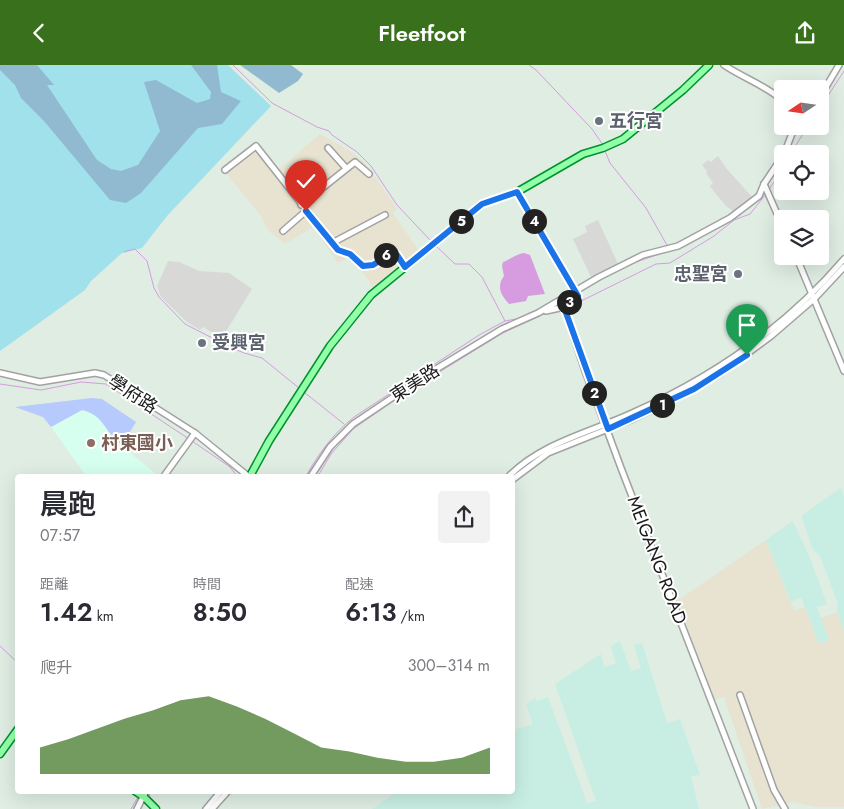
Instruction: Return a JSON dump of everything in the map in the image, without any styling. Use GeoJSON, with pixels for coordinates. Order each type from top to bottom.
{"type":"FeatureCollection","features":[{"type":"Feature","properties":{"kind":"main road"},"geometry":{"type":"LineString","coordinates":[[250,474],[330,346],[370,295],[482,204],[517,192],[583,154],[623,139],[683,90],[709,65]]}},
{"type":"Feature","properties":{"kind":"main road"},"geometry":{"type":"LineString","coordinates":[[0,754],[15,739]]}},
{"type":"Feature","properties":{"kind":"main road"},"geometry":{"type":"LineString","coordinates":[[145,794],[156,809]]}},
{"type":"Feature","properties":{"kind":"street"},"geometry":{"type":"LineString","coordinates":[[724,65],[735,73],[774,93]]}},
{"type":"Feature","properties":{"kind":"street"},"geometry":{"type":"LineString","coordinates":[[829,82],[839,65]]}},
{"type":"Feature","properties":{"kind":"street"},"geometry":{"type":"LineString","coordinates":[[225,170],[256,146],[300,205],[338,250],[350,254],[363,266],[373,265],[392,253],[397,255],[405,267]]}},
{"type":"Feature","properties":{"kind":"street"},"geometry":{"type":"LineString","coordinates":[[328,148],[346,168]]}},
{"type":"Feature","properties":{"kind":"street"},"geometry":{"type":"LineString","coordinates":[[300,205],[355,161],[369,174]]}},
{"type":"Feature","properties":{"kind":"street"},"geometry":{"type":"LineString","coordinates":[[538,313],[632,260],[678,246],[730,218],[759,196],[764,183],[774,169]]}},
{"type":"Feature","properties":{"kind":"street"},"geometry":{"type":"LineString","coordinates":[[764,183],[776,210]]}},
{"type":"Feature","properties":{"kind":"street"},"geometry":{"type":"LineString","coordinates":[[517,192],[578,296],[564,309],[538,313]]}},
{"type":"Feature","properties":{"kind":"street"},"geometry":{"type":"LineString","coordinates":[[283,231],[306,211]]}},
{"type":"Feature","properties":{"kind":"street"},"geometry":{"type":"LineString","coordinates":[[332,243],[386,215]]}},
{"type":"Feature","properties":{"kind":"street"},"geometry":{"type":"LineString","coordinates":[[813,295],[844,259]]}},
{"type":"Feature","properties":{"kind":"street"},"geometry":{"type":"LineString","coordinates":[[800,265],[844,371]]}},
{"type":"Feature","properties":{"kind":"street"},"geometry":{"type":"LineString","coordinates":[[515,478],[548,453],[694,389],[721,373],[771,336],[844,267]]}},
{"type":"Feature","properties":{"kind":"street","name":"MEIGANG ROAD"},"geometry":{"type":"LineString","coordinates":[[564,309],[607,427],[753,809]]}},
{"type":"Feature","properties":{"kind":"street","name":"東美路"},"geometry":{"type":"LineString","coordinates":[[312,474],[330,447],[362,417],[502,329],[538,313]]}},
{"type":"Feature","properties":{"kind":"street","name":"學府路"},"geometry":{"type":"LineString","coordinates":[[0,373],[40,382],[95,373],[104,375],[194,433],[246,474]]}},
{"type":"Feature","properties":{"kind":"street"},"geometry":{"type":"LineString","coordinates":[[512,474],[546,449],[607,427]]}},
{"type":"Feature","properties":{"kind":"street"},"geometry":{"type":"LineString","coordinates":[[165,474],[194,433]]}},
{"type":"Feature","properties":{"kind":"street"},"geometry":{"type":"LineString","coordinates":[[740,695],[774,790],[785,809]]}},
{"type":"Feature","properties":{"kind":"street"},"geometry":{"type":"LineString","coordinates":[[137,809],[145,794]]}},
{"type":"Feature","properties":{"kind":"street"},"geometry":{"type":"LineString","coordinates":[[206,809],[218,794]]}},
{"type":"Feature","properties":{"kind":"street"},"geometry":{"type":"LineString","coordinates":[[212,809],[225,794]]}},
{"type":"Feature","properties":{"kind":"shaded area"},"geometry":{"type":"Polygon","coordinates":[[[0,65],[228,65],[271,106],[167,216],[142,248],[122,253],[91,281],[85,290],[0,351],[0,65]]]}},
{"type":"Feature","properties":{"kind":"shaded area"},"geometry":{"type":"Polygon","coordinates":[[[0,65],[37,65],[54,85],[47,85],[97,160],[111,169],[121,171],[138,165],[160,131],[144,82],[156,80],[197,103],[210,99],[211,92],[191,65],[217,65],[221,92],[241,101],[222,124],[198,128],[141,193],[126,203],[110,200],[44,121],[21,98],[15,85],[0,70],[0,65]]]}},
{"type":"Feature","properties":{"kind":"shaded area"},"geometry":{"type":"Polygon","coordinates":[[[240,65],[291,65],[303,74],[298,81],[279,93],[240,65]]]}},
{"type":"Feature","properties":{"kind":"shaded area"},"geometry":{"type":"Polygon","coordinates":[[[320,134],[350,151],[364,162],[397,209],[393,213],[419,251],[373,288],[365,275],[347,258],[338,263],[313,227],[285,244],[271,233],[261,216],[221,167],[256,141],[279,169],[320,134]]]}},
{"type":"Feature","properties":{"kind":"shaded area"},"geometry":{"type":"Polygon","coordinates":[[[718,156],[726,168],[753,198],[733,211],[726,206],[712,189],[710,186],[713,183],[702,165],[708,160],[711,162],[718,156]]]}},
{"type":"Feature","properties":{"kind":"shaded area"},"geometry":{"type":"Polygon","coordinates":[[[598,220],[619,266],[592,279],[573,239],[587,232],[585,226],[598,220]]]}},
{"type":"Feature","properties":{"kind":"shaded area"},"geometry":{"type":"Polygon","coordinates":[[[524,253],[530,255],[545,294],[528,296],[526,301],[509,304],[502,294],[500,287],[504,276],[503,262],[524,253]]]}},
{"type":"Feature","properties":{"kind":"shaded area"},"geometry":{"type":"Polygon","coordinates":[[[168,261],[179,262],[199,271],[229,273],[252,289],[222,338],[203,327],[200,330],[187,322],[161,297],[157,286],[168,261]]]}},
{"type":"Feature","properties":{"kind":"shaded area"},"geometry":{"type":"Polygon","coordinates":[[[92,398],[102,399],[136,422],[122,445],[116,441],[100,420],[90,412],[82,410],[51,427],[43,417],[15,407],[92,398]]]}},
{"type":"Feature","properties":{"kind":"shaded area","name":"村東國小"},"geometry":{"type":"Polygon","coordinates":[[[82,410],[97,416],[116,441],[156,474],[85,474],[51,427],[82,410]]]}},
{"type":"Feature","properties":{"kind":"shaded area"},"geometry":{"type":"Polygon","coordinates":[[[841,488],[844,496],[844,632],[837,612],[838,604],[820,556],[813,550],[801,516],[841,488]]]}},
{"type":"Feature","properties":{"kind":"shaded area"},"geometry":{"type":"Polygon","coordinates":[[[793,521],[810,558],[827,604],[817,607],[829,640],[819,644],[801,597],[791,602],[766,540],[793,521]]]}},
{"type":"Feature","properties":{"kind":"shaded area"},"geometry":{"type":"Polygon","coordinates":[[[766,540],[794,611],[805,607],[819,644],[829,640],[821,618],[837,612],[844,632],[844,807],[816,807],[793,802],[762,809],[724,697],[715,700],[677,601],[766,540]]]}},
{"type":"Feature","properties":{"kind":"shaded area"},"geometry":{"type":"Polygon","coordinates":[[[620,641],[631,671],[641,668],[634,645],[642,643],[667,723],[680,719],[700,775],[691,776],[699,809],[372,809],[394,794],[515,794],[515,729],[533,724],[526,704],[536,698],[537,701],[548,697],[587,803],[596,801],[555,684],[601,654],[604,667],[616,663],[611,646],[620,641]]]}},
{"type":"Feature","properties":{"kind":"waterway"},"geometry":{"type":"LineString","coordinates":[[233,65],[272,103],[317,127],[329,131],[357,152],[371,166],[397,205],[431,241]]}},
{"type":"Feature","properties":{"kind":"waterway"},"geometry":{"type":"LineString","coordinates":[[529,65],[592,129],[603,145]]}},
{"type":"Feature","properties":{"kind":"waterway"},"geometry":{"type":"LineString","coordinates":[[730,65],[747,75]]}},
{"type":"Feature","properties":{"kind":"waterway"},"geometry":{"type":"LineString","coordinates":[[829,94],[844,71]]}},
{"type":"Feature","properties":{"kind":"waterway"},"geometry":{"type":"LineString","coordinates":[[796,145],[802,135]]}},
{"type":"Feature","properties":{"kind":"waterway"},"geometry":{"type":"LineString","coordinates":[[605,151],[610,163],[646,208],[668,247]]}},
{"type":"Feature","properties":{"kind":"waterway"},"geometry":{"type":"LineString","coordinates":[[769,189],[774,182]]}},
{"type":"Feature","properties":{"kind":"waterway"},"geometry":{"type":"LineString","coordinates":[[569,307],[656,264],[670,263],[714,236],[734,220],[750,214],[766,194]]}},
{"type":"Feature","properties":{"kind":"waterway"},"geometry":{"type":"LineString","coordinates":[[436,246],[455,264],[469,264],[482,277],[505,321]]}},
{"type":"Feature","properties":{"kind":"waterway"},"geometry":{"type":"LineString","coordinates":[[124,252],[135,249],[147,261],[154,288],[159,297],[185,324],[230,347],[262,358],[299,388]]}},
{"type":"Feature","properties":{"kind":"waterway"},"geometry":{"type":"LineString","coordinates":[[636,262],[665,252]]}},
{"type":"Feature","properties":{"kind":"waterway"},"geometry":{"type":"LineString","coordinates":[[555,306],[575,294]]}},
{"type":"Feature","properties":{"kind":"waterway"},"geometry":{"type":"LineString","coordinates":[[319,474],[331,454],[353,429],[405,393],[503,333],[546,313]]}},
{"type":"Feature","properties":{"kind":"waterway"},"geometry":{"type":"LineString","coordinates":[[307,474],[327,444],[354,417],[479,335],[505,321],[521,318]]}},
{"type":"Feature","properties":{"kind":"waterway"},"geometry":{"type":"LineString","coordinates":[[0,384],[41,390],[81,382],[106,384],[189,439]]}},
{"type":"Feature","properties":{"kind":"waterway"},"geometry":{"type":"LineString","coordinates":[[304,392],[344,424]]}},
{"type":"Feature","properties":{"kind":"waterway"},"geometry":{"type":"LineString","coordinates":[[192,441],[230,467],[235,474]]}},
{"type":"Feature","properties":{"kind":"waterway"},"geometry":{"type":"LineString","coordinates":[[0,646],[15,660]]}},
{"type":"Feature","properties":{"kind":"waterway"},"geometry":{"type":"LineString","coordinates":[[131,809],[138,797]]}},
{"type":"Feature","properties":{"kind":"place","name":"五行宮"},"geometry":{"type":"Point","coordinates":[599,121]}},
{"type":"Feature","properties":{"kind":"place","name":"忠聖宮"},"geometry":{"type":"Point","coordinates":[738,274]}},
{"type":"Feature","properties":{"kind":"place","name":"受興宮"},"geometry":{"type":"Point","coordinates":[202,343]}},
{"type":"Feature","properties":{"kind":"place","name":"村東國小"},"geometry":{"type":"Point","coordinates":[91,443]}},
{"type":"Feature","properties":{"kind":"route"},"geometry":{"type":"LineString","coordinates":[[306,211],[338,250],[350,254],[363,266],[370,267],[392,253],[397,255],[405,267],[482,204],[517,192],[578,296],[564,307],[584,368],[608,429],[694,389],[747,355]]}}]}
